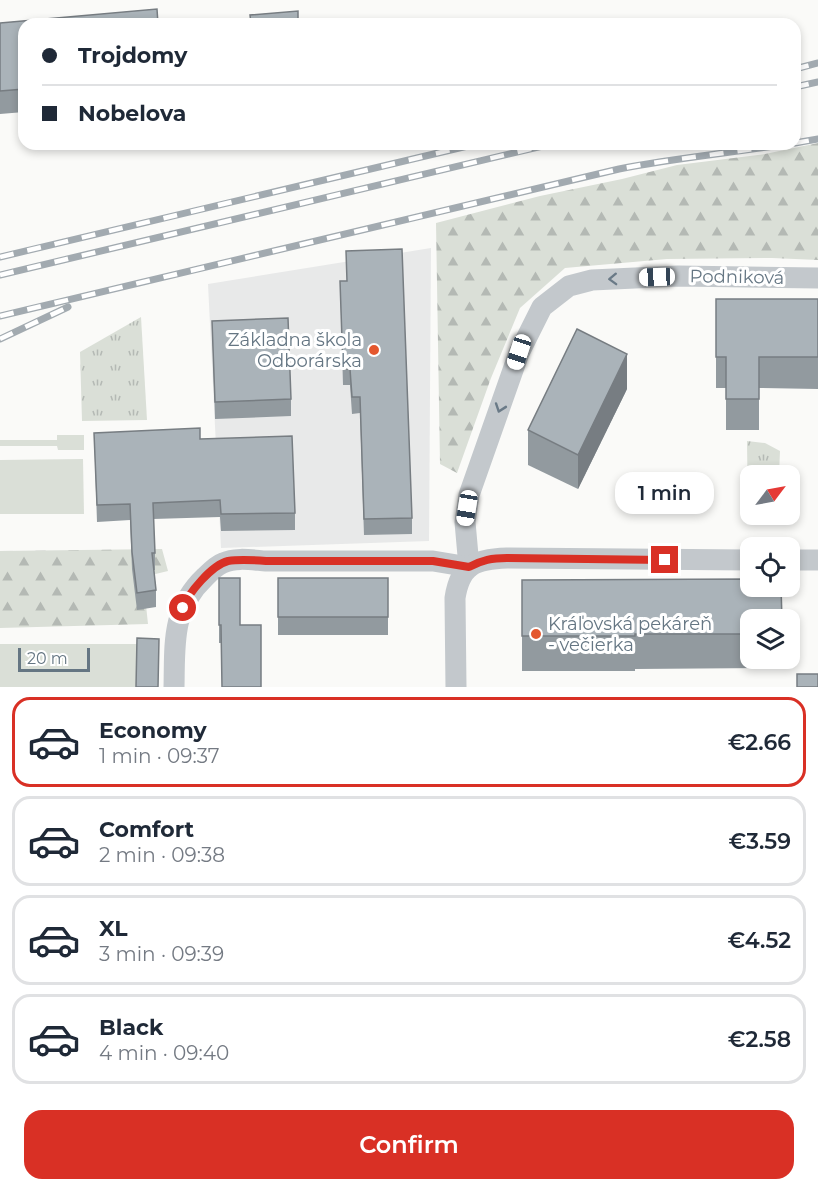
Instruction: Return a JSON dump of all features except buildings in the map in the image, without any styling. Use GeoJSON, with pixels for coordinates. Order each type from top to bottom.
{"type":"FeatureCollection","features":[{"type":"Feature","properties":{"kind":"street","name":"Podniková"},"geometry":{"type":"LineString","coordinates":[[469,567],[465,522],[470,495],[519,352],[542,307],[569,286],[592,280],[678,276],[818,278]]}},
{"type":"Feature","properties":{"kind":"street"},"geometry":{"type":"LineString","coordinates":[[456,687],[455,598],[457,585],[469,567],[480,561],[490,558],[740,560]]}},
{"type":"Feature","properties":{"kind":"street"},"geometry":{"type":"LineString","coordinates":[[174,687],[176,634],[184,603],[202,580],[225,562],[241,560],[433,561],[469,567]]}},
{"type":"Feature","properties":{"kind":"street"},"geometry":{"type":"LineString","coordinates":[[800,560],[818,560]]}},
{"type":"Feature","properties":{"kind":"shaded area"},"geometry":{"type":"Polygon","coordinates":[[[431,248],[429,541],[221,548],[208,284],[431,248]]]}},
{"type":"Feature","properties":{"kind":"green space"},"geometry":{"type":"Polygon","coordinates":[[[818,143],[818,260],[667,259],[565,268],[520,308],[491,378],[457,473],[440,464],[436,223],[540,196],[677,165],[784,150],[801,150],[801,147],[818,143]]]}},
{"type":"Feature","properties":{"kind":"green space"},"geometry":{"type":"Polygon","coordinates":[[[141,317],[147,420],[82,421],[80,352],[141,317]]]}},
{"type":"Feature","properties":{"kind":"green space"},"geometry":{"type":"Polygon","coordinates":[[[57,435],[84,435],[84,450],[58,450],[57,446],[0,446],[0,440],[57,440],[57,435]]]}},
{"type":"Feature","properties":{"kind":"green space"},"geometry":{"type":"Polygon","coordinates":[[[747,441],[765,443],[780,451],[779,465],[747,465],[747,441]]]}},
{"type":"Feature","properties":{"kind":"green space"},"geometry":{"type":"Polygon","coordinates":[[[83,459],[84,514],[0,514],[0,460],[83,459]]]}},
{"type":"Feature","properties":{"kind":"green space"},"geometry":{"type":"Polygon","coordinates":[[[162,549],[168,571],[143,577],[148,624],[0,628],[0,551],[162,549]]]}},
{"type":"Feature","properties":{"kind":"green space"},"geometry":{"type":"Polygon","coordinates":[[[0,644],[138,644],[137,687],[0,687],[0,644]]]}},
{"type":"Feature","properties":{"kind":"railway"},"geometry":{"type":"LineString","coordinates":[[801,67],[818,63]]}},
{"type":"Feature","properties":{"kind":"railway"},"geometry":{"type":"LineString","coordinates":[[801,86],[818,82]]}},
{"type":"Feature","properties":{"kind":"railway"},"geometry":{"type":"LineString","coordinates":[[801,142],[818,139]]}},
{"type":"Feature","properties":{"kind":"railway"},"geometry":{"type":"LineString","coordinates":[[0,257],[451,150]]}},
{"type":"Feature","properties":{"kind":"railway"},"geometry":{"type":"LineString","coordinates":[[0,275],[526,150]]}},
{"type":"Feature","properties":{"kind":"railway"},"geometry":{"type":"LineString","coordinates":[[0,316],[619,169],[745,150]]}},
{"type":"Feature","properties":{"kind":"railway"},"geometry":{"type":"LineString","coordinates":[[0,339],[68,307]]}},
{"type":"Feature","properties":{"kind":"place","name":"Základna škola Odborárska"},"geometry":{"type":"Point","coordinates":[374,350]}},
{"type":"Feature","properties":{"kind":"place","name":"Kráľovská pekáreň - večierka"},"geometry":{"type":"Point","coordinates":[536,634]}},
{"type":"Feature","properties":{"kind":"route"},"geometry":{"type":"LineString","coordinates":[[183,608],[184,603],[202,580],[220,564],[241,560],[433,561],[469,567],[490,558],[665,560]]}}]}
